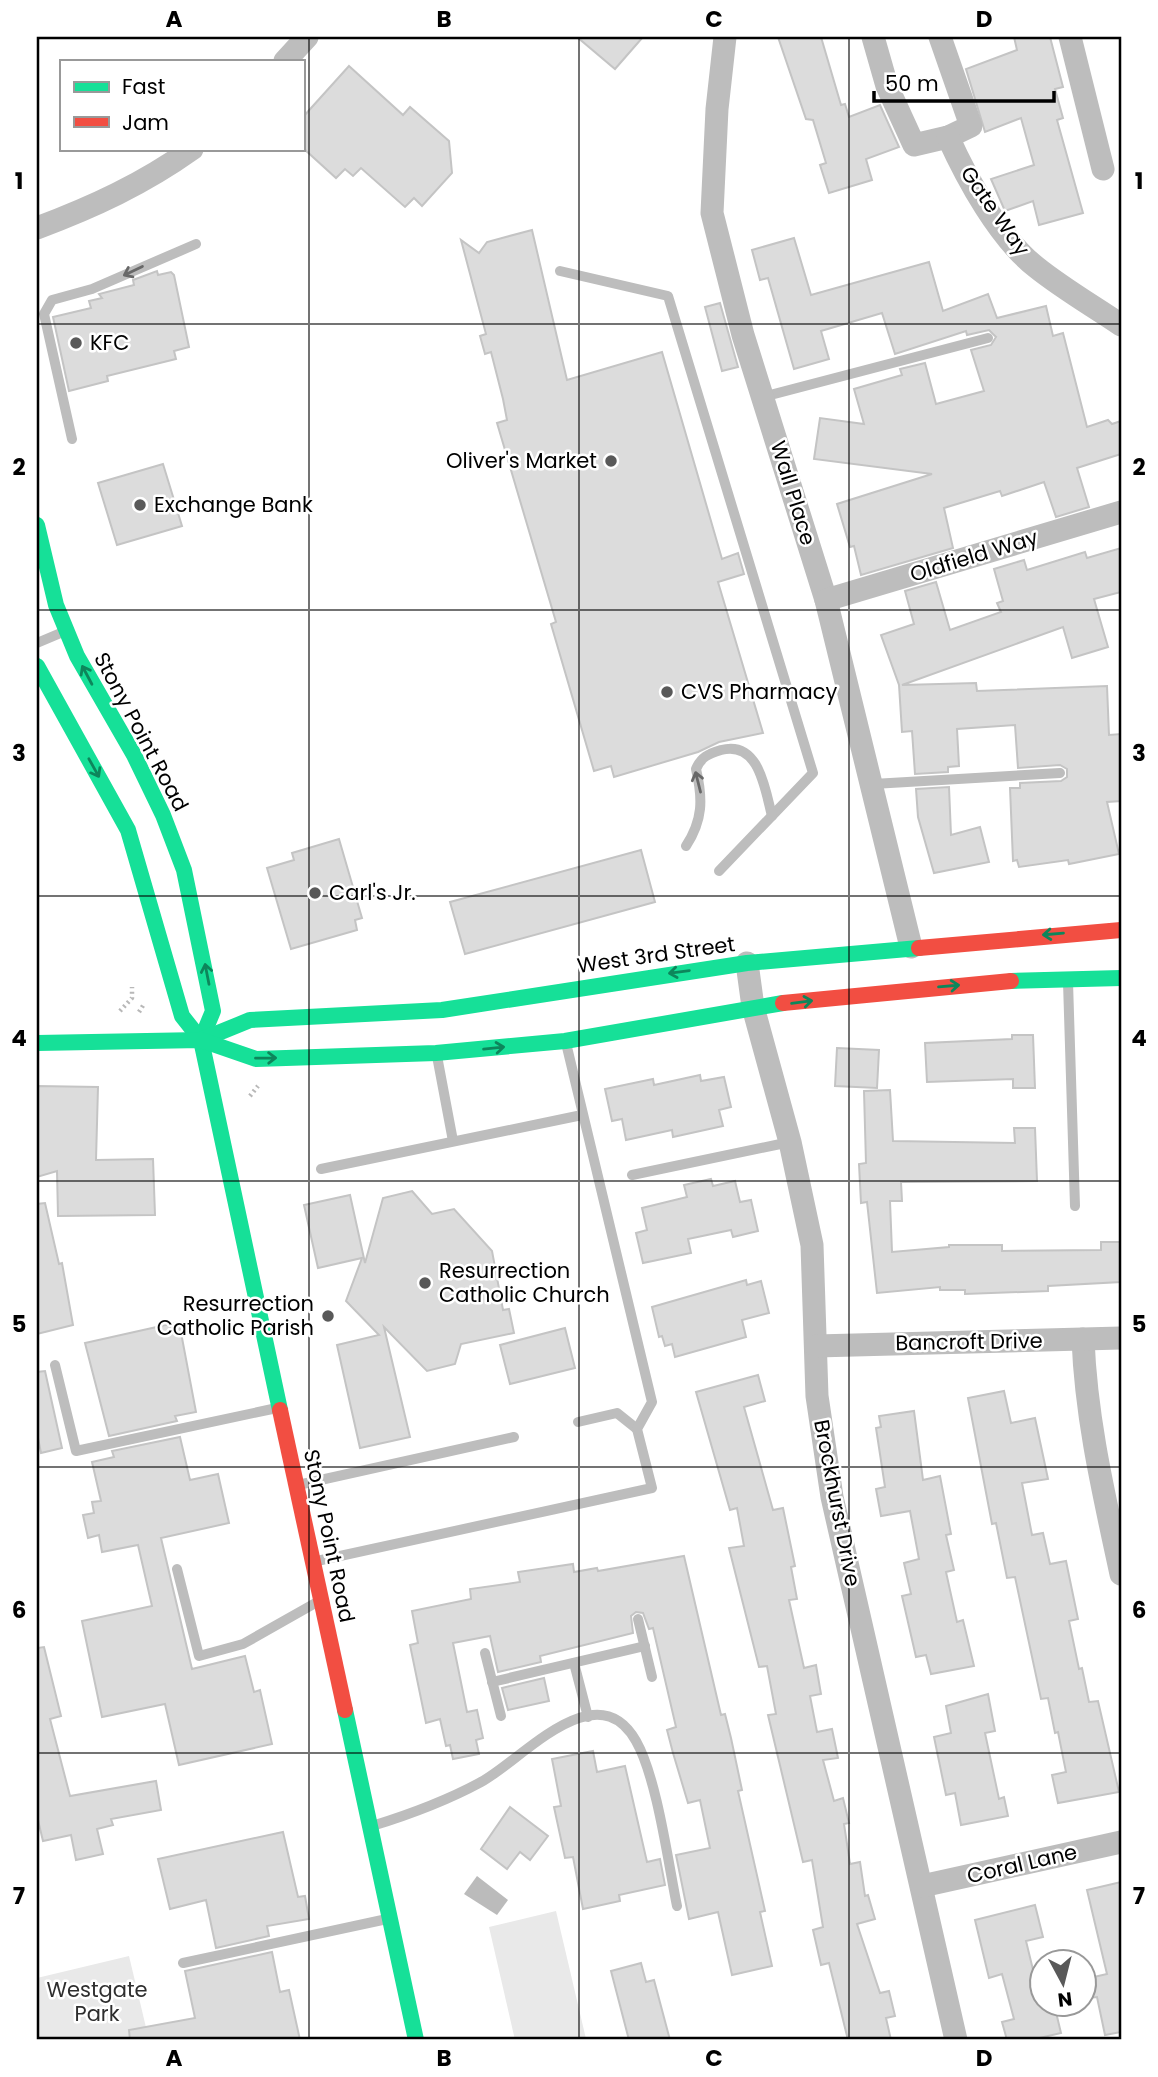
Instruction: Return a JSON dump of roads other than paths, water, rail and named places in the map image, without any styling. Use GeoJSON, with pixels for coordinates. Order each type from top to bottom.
{"type":"FeatureCollection","features":[{"type":"Feature","properties":{"kind":"main road","name":"Stony Point Road"},"geometry":{"type":"LineString","coordinates":[[37,525],[66,631],[93,687],[134,755],[163,815],[184,870],[213,1011],[201,1040]]}},
{"type":"Feature","properties":{"kind":"main road","name":"Stony Point Road"},"geometry":{"type":"LineString","coordinates":[[37,666],[128,830],[182,1016],[201,1040],[416,2040]]}},
{"type":"Feature","properties":{"kind":"main road","name":"West 3rd Street"},"geometry":{"type":"LineString","coordinates":[[201,1040],[250,1020],[442,1010],[747,963],[1121,930]]}},
{"type":"Feature","properties":{"kind":"main road","name":"West 3rd Street"},"geometry":{"type":"LineString","coordinates":[[37,1044],[201,1040],[256,1059],[436,1053],[565,1041],[753,1007],[997,981],[1121,978]]}},
{"type":"Feature","properties":{"kind":"street"},"geometry":{"type":"LineString","coordinates":[[286,60],[307,37]]}},
{"type":"Feature","properties":{"kind":"street","name":"Wall Place"},"geometry":{"type":"LineString","coordinates":[[725,37],[712,213],[763,397],[826,600],[911,947]]}},
{"type":"Feature","properties":{"kind":"street"},"geometry":{"type":"LineString","coordinates":[[873,37],[887,86],[914,145],[948,137],[971,126],[940,37]]}},
{"type":"Feature","properties":{"kind":"street"},"geometry":{"type":"LineString","coordinates":[[1070,37],[1102,169]]}},
{"type":"Feature","properties":{"kind":"street","name":"Gate Way"},"geometry":{"type":"LineString","coordinates":[[948,137],[962,168],[1011,241],[1034,266],[1121,325]]}},
{"type":"Feature","properties":{"kind":"street"},"geometry":{"type":"LineString","coordinates":[[37,228],[118,195],[153,176],[191,150]]}},
{"type":"Feature","properties":{"kind":"street","name":"Oldfield Way"},"geometry":{"type":"LineString","coordinates":[[826,600],[1121,512]]}},
{"type":"Feature","properties":{"kind":"street","name":"Brockhurst Drive"},"geometry":{"type":"LineString","coordinates":[[747,963],[753,1007],[790,1142],[812,1245],[817,1396],[832,1497],[956,2040]]}},
{"type":"Feature","properties":{"kind":"street","name":"Bancroft Drive"},"geometry":{"type":"LineString","coordinates":[[816,1346],[1121,1338]]}},
{"type":"Feature","properties":{"kind":"street"},"geometry":{"type":"LineString","coordinates":[[1083,1339],[1085,1396],[1092,1443],[1121,1574]]}},
{"type":"Feature","properties":{"kind":"street","name":"Coral Lane"},"geometry":{"type":"LineString","coordinates":[[922,1886],[1121,1842]]}},
{"type":"Feature","properties":{"kind":"lane"},"geometry":{"type":"LineString","coordinates":[[72,439],[44,314],[47,305],[52,300],[92,289],[196,244]]}},
{"type":"Feature","properties":{"kind":"lane"},"geometry":{"type":"LineString","coordinates":[[560,271],[668,296],[814,773],[719,872]]}},
{"type":"Feature","properties":{"kind":"lane"},"geometry":{"type":"LineString","coordinates":[[763,397],[988,338]]}},
{"type":"Feature","properties":{"kind":"lane"},"geometry":{"type":"LineString","coordinates":[[37,643],[66,631]]}},
{"type":"Feature","properties":{"kind":"lane"},"geometry":{"type":"LineString","coordinates":[[686,846],[696,831],[701,813],[701,793],[696,769],[708,754],[732,747],[743,750],[759,767],[772,816]]}},
{"type":"Feature","properties":{"kind":"lane"},"geometry":{"type":"LineString","coordinates":[[873,784],[1060,773]]}},
{"type":"Feature","properties":{"kind":"lane"},"geometry":{"type":"LineString","coordinates":[[1068,979],[1075,1206]]}},
{"type":"Feature","properties":{"kind":"lane"},"geometry":{"type":"LineString","coordinates":[[565,1041],[653,1402],[637,1429]]}},
{"type":"Feature","properties":{"kind":"lane"},"geometry":{"type":"LineString","coordinates":[[436,1053],[453,1140]]}},
{"type":"Feature","properties":{"kind":"lane"},"geometry":{"type":"LineString","coordinates":[[321,1169],[582,1115]]}},
{"type":"Feature","properties":{"kind":"lane"},"geometry":{"type":"LineString","coordinates":[[632,1175],[790,1142]]}},
{"type":"Feature","properties":{"kind":"lane"},"geometry":{"type":"LineString","coordinates":[[55,1365],[76,1451],[280,1408]]}},
{"type":"Feature","properties":{"kind":"lane"},"geometry":{"type":"LineString","coordinates":[[313,1562],[652,1488],[637,1429],[617,1413],[578,1422]]}},
{"type":"Feature","properties":{"kind":"lane"},"geometry":{"type":"LineString","coordinates":[[297,1486],[514,1437]]}},
{"type":"Feature","properties":{"kind":"lane"},"geometry":{"type":"LineString","coordinates":[[177,1569],[199,1656],[243,1644],[321,1600]]}},
{"type":"Feature","properties":{"kind":"lane"},"geometry":{"type":"LineString","coordinates":[[638,1619],[652,1677]]}},
{"type":"Feature","properties":{"kind":"lane"},"geometry":{"type":"LineString","coordinates":[[492,1682],[645,1646]]}},
{"type":"Feature","properties":{"kind":"lane"},"geometry":{"type":"LineString","coordinates":[[485,1653],[500,1716]]}},
{"type":"Feature","properties":{"kind":"lane"},"geometry":{"type":"LineString","coordinates":[[574,1663],[588,1717]]}},
{"type":"Feature","properties":{"kind":"lane"},"geometry":{"type":"LineString","coordinates":[[370,1826],[427,1809],[501,1771],[537,1739],[575,1718],[600,1715],[621,1723],[636,1741],[648,1772],[677,1906]]}},
{"type":"Feature","properties":{"kind":"lane"},"geometry":{"type":"LineString","coordinates":[[183,1964],[389,1918]]}},
{"type":"Feature","properties":{"kind":"place","name":"KFC"},"geometry":{"type":"Point","coordinates":[76,343]}},
{"type":"Feature","properties":{"kind":"place","name":"Oliver's Market"},"geometry":{"type":"Point","coordinates":[611,461]}},
{"type":"Feature","properties":{"kind":"place","name":"Exchange Bank"},"geometry":{"type":"Point","coordinates":[140,505]}},
{"type":"Feature","properties":{"kind":"place","name":"CVS Pharmacy"},"geometry":{"type":"Point","coordinates":[667,692]}},
{"type":"Feature","properties":{"kind":"place","name":"Carl's Jr."},"geometry":{"type":"Point","coordinates":[315,893]}},
{"type":"Feature","properties":{"kind":"place","name":"Resurrection Catholic Church"},"geometry":{"type":"Point","coordinates":[425,1283]}},
{"type":"Feature","properties":{"kind":"place","name":"Resurrection Catholic Parish"},"geometry":{"type":"Point","coordinates":[328,1316]}},
{"type":"Feature","properties":{"kind":"park label","name":"Westgate Park"},"geometry":{"type":"Point","coordinates":[97,2002]}}]}
